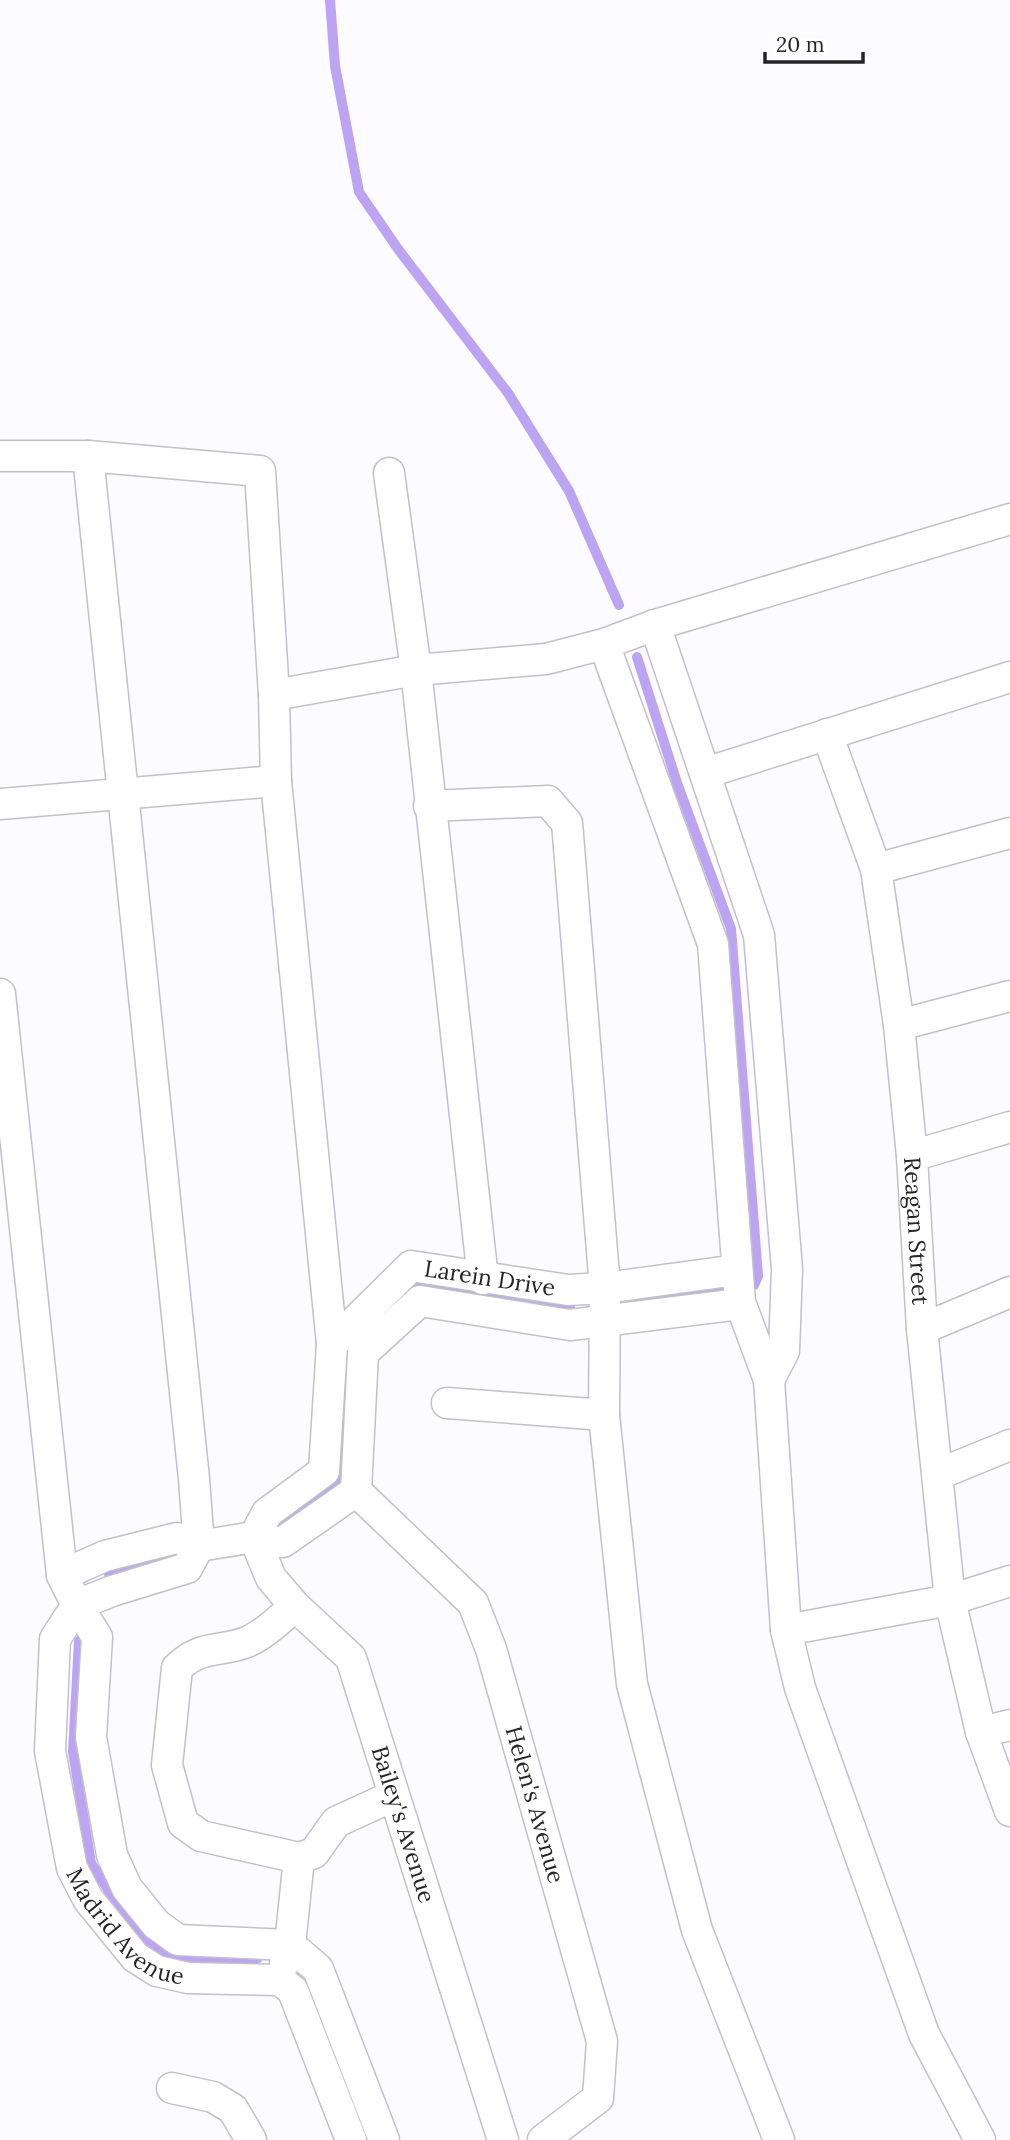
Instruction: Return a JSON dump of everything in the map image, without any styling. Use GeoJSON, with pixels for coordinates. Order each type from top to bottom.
{"type":"FeatureCollection","features":[{"type":"Feature","properties":{"kind":"street"},"geometry":{"type":"LineString","coordinates":[[0,456],[88,456],[260,471],[274,695],[276,781],[331,1343],[324,1471],[267,1513],[254,1537]]}},
{"type":"Feature","properties":{"kind":"street"},"geometry":{"type":"LineString","coordinates":[[77,1605],[112,1591],[187,1568],[199,1546],[88,456]]}},
{"type":"Feature","properties":{"kind":"street"},"geometry":{"type":"LineString","coordinates":[[389,472],[416,670],[483,1279]]}},
{"type":"Feature","properties":{"kind":"street"},"geometry":{"type":"LineString","coordinates":[[274,695],[416,670],[546,659],[604,644],[655,625],[1010,519]]}},
{"type":"Feature","properties":{"kind":"street"},"geometry":{"type":"LineString","coordinates":[[655,625],[759,935],[788,1269],[784,1352],[769,1380]]}},
{"type":"Feature","properties":{"kind":"street"},"geometry":{"type":"LineString","coordinates":[[604,644],[713,944],[739,1287],[769,1380],[786,1630],[800,1688],[924,2034],[980,2140]]}},
{"type":"Feature","properties":{"kind":"street"},"geometry":{"type":"LineString","coordinates":[[705,773],[1010,677]]}},
{"type":"Feature","properties":{"kind":"street","name":"Reagan Street"},"geometry":{"type":"LineString","coordinates":[[827,733],[876,869],[899,1025],[912,1156],[922,1329],[950,1600],[981,1732],[1010,1811]]}},
{"type":"Feature","properties":{"kind":"street"},"geometry":{"type":"LineString","coordinates":[[0,804],[276,781]]}},
{"type":"Feature","properties":{"kind":"street"},"geometry":{"type":"LineString","coordinates":[[429,806],[548,801],[566,824],[605,1288],[604,1415],[632,1684],[698,1930],[779,2140]]}},
{"type":"Feature","properties":{"kind":"street"},"geometry":{"type":"LineString","coordinates":[[876,869],[1010,833]]}},
{"type":"Feature","properties":{"kind":"street"},"geometry":{"type":"LineString","coordinates":[[0,994],[62,1575],[97,1637],[91,1737],[112,1855],[127,1888],[156,1924],[178,1940],[290,1945],[318,1969],[384,2140]]}},
{"type":"Feature","properties":{"kind":"street"},"geometry":{"type":"LineString","coordinates":[[899,1025],[1010,996]]}},
{"type":"Feature","properties":{"kind":"street"},"geometry":{"type":"LineString","coordinates":[[912,1156],[1010,1127]]}},
{"type":"Feature","properties":{"kind":"street","name":"Larein Drive"},"geometry":{"type":"LineString","coordinates":[[331,1343],[411,1266],[568,1290],[739,1287]]}},
{"type":"Feature","properties":{"kind":"street","name":"Larein Drive"},"geometry":{"type":"LineString","coordinates":[[356,1491],[363,1353],[420,1301],[570,1325],[604,1322],[739,1287]]}},
{"type":"Feature","properties":{"kind":"street"},"geometry":{"type":"LineString","coordinates":[[922,1329],[1010,1292]]}},
{"type":"Feature","properties":{"kind":"street"},"geometry":{"type":"LineString","coordinates":[[447,1403],[604,1415]]}},
{"type":"Feature","properties":{"kind":"street"},"geometry":{"type":"LineString","coordinates":[[939,1474],[1010,1445]]}},
{"type":"Feature","properties":{"kind":"street"},"geometry":{"type":"LineString","coordinates":[[62,1575],[105,1556],[177,1538],[199,1546],[254,1537],[270,1542],[283,1542],[356,1491]]}},
{"type":"Feature","properties":{"kind":"street","name":"Helen's Avenue"},"geometry":{"type":"LineString","coordinates":[[356,1491],[473,1603],[498,1675],[602,2041],[598,2098],[543,2140]]}},
{"type":"Feature","properties":{"kind":"street","name":"Bailey's Avenue"},"geometry":{"type":"LineString","coordinates":[[254,1537],[271,1578],[295,1605],[351,1658],[503,2140]]}},
{"type":"Feature","properties":{"kind":"street"},"geometry":{"type":"LineString","coordinates":[[786,1630],[950,1600],[1010,1581]]}},
{"type":"Feature","properties":{"kind":"street","name":"Madrid Avenue"},"geometry":{"type":"LineString","coordinates":[[77,1605],[55,1639],[50,1751],[72,1868],[88,1899],[135,1957],[158,1971],[188,1978],[280,1980]]}},
{"type":"Feature","properties":{"kind":"street"},"geometry":{"type":"LineString","coordinates":[[295,1605],[267,1630],[247,1642],[191,1655],[177,1668],[167,1765],[183,1823],[201,1836],[299,1858],[314,1853],[336,1822],[393,1796]]}},
{"type":"Feature","properties":{"kind":"street"},"geometry":{"type":"LineString","coordinates":[[981,1732],[1010,1725]]}},
{"type":"Feature","properties":{"kind":"street"},"geometry":{"type":"LineString","coordinates":[[299,1858],[290,1945],[280,1980],[293,1991],[351,2140]]}},
{"type":"Feature","properties":{"kind":"street"},"geometry":{"type":"LineString","coordinates":[[173,2088],[213,2097],[233,2109],[251,2140]]}},
{"type":"Feature","properties":{"kind":"waterway"},"geometry":{"type":"LineString","coordinates":[[330,0],[335,66],[359,192],[398,249],[508,393],[569,491],[619,605]]}},
{"type":"Feature","properties":{"kind":"waterway"},"geometry":{"type":"LineString","coordinates":[[637,657],[677,783],[731,929],[758,1276],[754,1285],[640,1300]]}},
{"type":"Feature","properties":{"kind":"waterway"},"geometry":{"type":"LineString","coordinates":[[376,1321],[414,1285],[570,1307]]}},
{"type":"Feature","properties":{"kind":"waterway"},"geometry":{"type":"LineString","coordinates":[[281,1521],[340,1479],[346,1388]]}},
{"type":"Feature","properties":{"kind":"waterway"},"geometry":{"type":"LineString","coordinates":[[109,1574],[176,1554]]}},
{"type":"Feature","properties":{"kind":"waterway"},"geometry":{"type":"LineString","coordinates":[[79,1641],[73,1752],[91,1863],[122,1911],[163,1956],[191,1960],[258,1958]]}}]}
